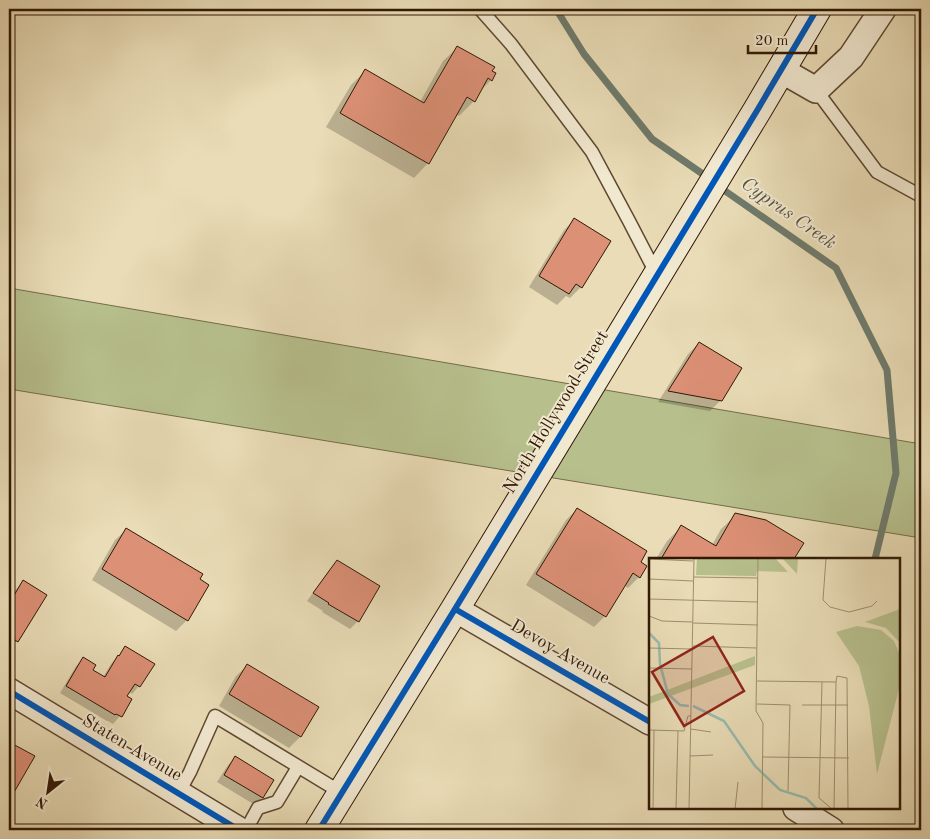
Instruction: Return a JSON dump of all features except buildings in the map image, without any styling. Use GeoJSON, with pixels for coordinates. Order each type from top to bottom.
{"type":"FeatureCollection","features":[{"type":"Feature","properties":{"kind":"main road","name":"North Hollywood Street"},"geometry":{"type":"LineString","coordinates":[[320,830],[817,9]]}},
{"type":"Feature","properties":{"kind":"street"},"geometry":{"type":"LineString","coordinates":[[781,70],[816,90],[851,57],[883,9]]}},
{"type":"Feature","properties":{"kind":"street","name":"Devoy Avenue"},"geometry":{"type":"LineString","coordinates":[[455,609],[649,721]]}},
{"type":"Feature","properties":{"kind":"street","name":"Staten Avenue"},"geometry":{"type":"LineString","coordinates":[[9,691],[239,830]]}},
{"type":"Feature","properties":{"kind":"street"},"geometry":{"type":"LineString","coordinates":[[798,809],[831,830]]}},
{"type":"Feature","properties":{"kind":"lane"},"geometry":{"type":"LineString","coordinates":[[480,9],[511,44],[592,152],[657,275]]}},
{"type":"Feature","properties":{"kind":"lane"},"geometry":{"type":"LineString","coordinates":[[816,90],[877,172],[921,196]]}},
{"type":"Feature","properties":{"kind":"lane"},"geometry":{"type":"LineString","coordinates":[[178,794],[215,716],[342,793]]}},
{"type":"Feature","properties":{"kind":"lane"},"geometry":{"type":"LineString","coordinates":[[246,830],[258,808],[277,802],[298,767]]}},
{"type":"Feature","properties":{"kind":"green space"},"geometry":{"type":"Polygon","coordinates":[[[9,288],[921,444],[921,538],[9,389],[9,288]]]}},
{"type":"Feature","properties":{"kind":"waterway","name":"Cyprus Creek"},"geometry":{"type":"LineString","coordinates":[[556,9],[584,54],[652,139],[710,179]]}},
{"type":"Feature","properties":{"kind":"waterway","name":"Cyprus Creek"},"geometry":{"type":"LineString","coordinates":[[718,186],[836,268],[887,370],[896,473],[875,558]]}},
{"type":"Feature","properties":{"kind":"cycle path"},"geometry":{"type":"LineString","coordinates":[[319,830],[455,609],[817,9]]}},
{"type":"Feature","properties":{"kind":"cycle path"},"geometry":{"type":"LineString","coordinates":[[455,609],[649,721]]}},
{"type":"Feature","properties":{"kind":"cycle path"},"geometry":{"type":"LineString","coordinates":[[9,691],[239,830]]}}]}
